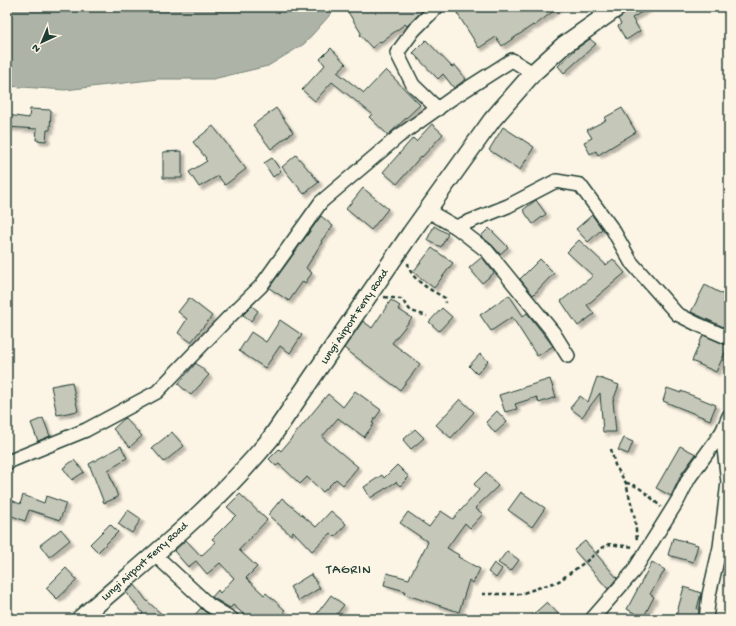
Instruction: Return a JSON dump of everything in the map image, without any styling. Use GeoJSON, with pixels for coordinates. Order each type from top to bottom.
{"type":"FeatureCollection","features":[{"type":"Feature","properties":{"kind":"main road","name":"Lungi Airport Ferry Road"},"geometry":{"type":"LineString","coordinates":[[80,619],[224,491],[249,465],[271,438],[492,120],[533,73],[564,45],[618,7]]}},
{"type":"Feature","properties":{"kind":"street"},"geometry":{"type":"LineString","coordinates":[[436,8],[414,30],[397,53],[413,85],[438,109]]}},
{"type":"Feature","properties":{"kind":"street"},"geometry":{"type":"LineString","coordinates":[[8,463],[86,430],[157,392],[226,320],[262,286],[321,202],[399,136],[512,60],[533,73]]}},
{"type":"Feature","properties":{"kind":"street"},"geometry":{"type":"LineString","coordinates":[[456,227],[508,206],[556,182],[580,185],[613,230],[631,262],[678,314],[729,338]]}},
{"type":"Feature","properties":{"kind":"street"},"geometry":{"type":"LineString","coordinates":[[428,211],[456,227],[487,251],[553,332],[568,356]]}},
{"type":"Feature","properties":{"kind":"street"},"geometry":{"type":"LineString","coordinates":[[592,619],[633,572],[689,478],[722,432],[729,416]]}},
{"type":"Feature","properties":{"kind":"street"},"geometry":{"type":"LineString","coordinates":[[706,619],[709,594],[720,547],[728,482],[722,432]]}},
{"type":"Feature","properties":{"kind":"street"},"geometry":{"type":"LineString","coordinates":[[154,554],[210,605],[232,619]]}},
{"type":"Feature","properties":{"kind":"path"},"geometry":{"type":"LineString","coordinates":[[407,256],[408,270],[425,287],[445,298],[446,303]]}},
{"type":"Feature","properties":{"kind":"path"},"geometry":{"type":"LineString","coordinates":[[372,292],[386,298],[401,299],[411,311],[427,316]]}},
{"type":"Feature","properties":{"kind":"path"},"geometry":{"type":"LineString","coordinates":[[482,594],[520,594],[559,581],[607,544],[638,548],[635,519],[626,483],[615,465],[611,449]]}},
{"type":"Feature","properties":{"kind":"path"},"geometry":{"type":"LineString","coordinates":[[626,483],[633,484],[668,514]]}},
{"type":"Feature","properties":{"kind":"shaded area"},"geometry":{"type":"Polygon","coordinates":[[[7,7],[337,7],[304,44],[268,66],[213,79],[158,79],[65,90],[7,86],[7,7]]]}},
{"type":"Feature","properties":{"kind":"building"},"geometry":{"type":"Polygon","coordinates":[[[356,7],[426,7],[407,26],[405,24],[372,48],[360,35],[361,33],[348,12],[356,7]]]}},
{"type":"Feature","properties":{"kind":"building"},"geometry":{"type":"Polygon","coordinates":[[[466,7],[559,7],[534,26],[533,25],[502,46],[496,37],[479,48],[457,13],[466,7]]]}},
{"type":"Feature","properties":{"kind":"building"},"geometry":{"type":"Polygon","coordinates":[[[628,7],[650,7],[632,18],[640,31],[626,40],[618,26],[621,24],[618,19],[627,12],[628,7]]]}},
{"type":"Feature","properties":{"kind":"building"},"geometry":{"type":"Polygon","coordinates":[[[590,39],[596,44],[564,73],[558,66],[576,49],[590,39]]]}},
{"type":"Feature","properties":{"kind":"building"},"geometry":{"type":"Polygon","coordinates":[[[426,40],[452,67],[455,65],[466,79],[454,88],[443,74],[438,79],[413,53],[426,40]]]}},
{"type":"Feature","properties":{"kind":"building"},"geometry":{"type":"Polygon","coordinates":[[[331,48],[346,64],[337,72],[364,93],[386,70],[420,105],[388,135],[369,117],[372,114],[332,82],[315,101],[302,90],[325,65],[320,59],[331,48]]]}},
{"type":"Feature","properties":{"kind":"building"},"geometry":{"type":"Polygon","coordinates":[[[276,108],[293,132],[271,149],[253,125],[276,108]]]}},
{"type":"Feature","properties":{"kind":"building"},"geometry":{"type":"Polygon","coordinates":[[[622,108],[636,132],[598,155],[596,151],[590,154],[584,142],[592,138],[587,130],[606,120],[604,118],[622,108]]]}},
{"type":"Feature","properties":{"kind":"building"},"geometry":{"type":"Polygon","coordinates":[[[30,109],[51,110],[50,130],[47,130],[46,141],[36,140],[37,129],[7,127],[7,115],[29,118],[30,109]]]}},
{"type":"Feature","properties":{"kind":"building"},"geometry":{"type":"Polygon","coordinates":[[[432,124],[443,134],[422,157],[421,156],[397,184],[383,172],[413,138],[416,141],[432,124]]]}},
{"type":"Feature","properties":{"kind":"building"},"geometry":{"type":"Polygon","coordinates":[[[213,126],[246,169],[225,185],[218,176],[199,187],[189,172],[207,161],[193,142],[213,126]]]}},
{"type":"Feature","properties":{"kind":"building"},"geometry":{"type":"Polygon","coordinates":[[[503,127],[534,147],[520,170],[489,150],[503,127]]]}},
{"type":"Feature","properties":{"kind":"building"},"geometry":{"type":"Polygon","coordinates":[[[182,151],[182,178],[163,178],[163,152],[182,151]]]}},
{"type":"Feature","properties":{"kind":"building"},"geometry":{"type":"Polygon","coordinates":[[[296,155],[319,182],[304,194],[282,167],[296,155]]]}},
{"type":"Feature","properties":{"kind":"building"},"geometry":{"type":"Polygon","coordinates":[[[272,158],[281,171],[273,177],[264,163],[272,158]]]}},
{"type":"Feature","properties":{"kind":"building"},"geometry":{"type":"Polygon","coordinates":[[[363,188],[388,209],[371,230],[346,209],[363,188]]]}},
{"type":"Feature","properties":{"kind":"building"},"geometry":{"type":"Polygon","coordinates":[[[536,200],[546,214],[533,224],[523,210],[536,200]]]}},
{"type":"Feature","properties":{"kind":"building"},"geometry":{"type":"Polygon","coordinates":[[[592,215],[602,229],[588,242],[576,229],[592,215]]]}},
{"type":"Feature","properties":{"kind":"building"},"geometry":{"type":"Polygon","coordinates":[[[321,216],[333,226],[321,241],[322,242],[306,268],[312,273],[305,283],[303,281],[289,301],[269,288],[321,216]]]}},
{"type":"Feature","properties":{"kind":"building"},"geometry":{"type":"Polygon","coordinates":[[[434,226],[448,234],[441,247],[427,240],[434,226]]]}},
{"type":"Feature","properties":{"kind":"building"},"geometry":{"type":"Polygon","coordinates":[[[489,228],[508,247],[500,254],[481,236],[489,228]]]}},
{"type":"Feature","properties":{"kind":"building"},"geometry":{"type":"Polygon","coordinates":[[[579,240],[606,265],[613,259],[625,273],[587,305],[594,314],[578,326],[561,301],[593,276],[567,252],[579,240]]]}},
{"type":"Feature","properties":{"kind":"building"},"geometry":{"type":"Polygon","coordinates":[[[432,248],[453,263],[434,288],[413,272],[432,248]]]}},
{"type":"Feature","properties":{"kind":"building"},"geometry":{"type":"Polygon","coordinates":[[[482,257],[494,273],[482,283],[469,268],[482,257]]]}},
{"type":"Feature","properties":{"kind":"building"},"geometry":{"type":"Polygon","coordinates":[[[540,259],[554,273],[533,295],[520,279],[540,259]]]}},
{"type":"Feature","properties":{"kind":"building"},"geometry":{"type":"Polygon","coordinates":[[[705,285],[726,296],[723,301],[729,305],[728,329],[691,312],[705,285]]]}},
{"type":"Feature","properties":{"kind":"building"},"geometry":{"type":"Polygon","coordinates":[[[509,295],[523,316],[527,313],[553,346],[537,356],[512,317],[491,331],[480,315],[509,295]]]}},
{"type":"Feature","properties":{"kind":"building"},"geometry":{"type":"Polygon","coordinates":[[[189,298],[212,316],[191,342],[178,333],[187,319],[178,312],[189,298]]]}},
{"type":"Feature","properties":{"kind":"building"},"geometry":{"type":"Polygon","coordinates":[[[391,300],[400,306],[398,309],[412,318],[392,343],[420,364],[400,390],[344,348],[363,321],[372,328],[391,300]]]}},
{"type":"Feature","properties":{"kind":"building"},"geometry":{"type":"Polygon","coordinates":[[[252,306],[258,311],[251,321],[243,315],[252,306]]]}},
{"type":"Feature","properties":{"kind":"building"},"geometry":{"type":"Polygon","coordinates":[[[442,308],[452,317],[439,331],[429,322],[442,308]]]}},
{"type":"Feature","properties":{"kind":"building"},"geometry":{"type":"Polygon","coordinates":[[[280,320],[302,335],[290,353],[280,346],[265,368],[239,351],[251,332],[266,342],[280,320]]]}},
{"type":"Feature","properties":{"kind":"building"},"geometry":{"type":"Polygon","coordinates":[[[703,335],[728,346],[716,372],[692,361],[703,335]]]}},
{"type":"Feature","properties":{"kind":"building"},"geometry":{"type":"Polygon","coordinates":[[[480,354],[488,361],[477,374],[469,366],[480,354]]]}},
{"type":"Feature","properties":{"kind":"building"},"geometry":{"type":"Polygon","coordinates":[[[196,363],[209,375],[191,395],[178,384],[196,363]]]}},
{"type":"Feature","properties":{"kind":"building"},"geometry":{"type":"Polygon","coordinates":[[[597,377],[619,385],[613,401],[616,432],[603,432],[600,393],[582,417],[570,408],[580,396],[588,402],[597,377]]]}},
{"type":"Feature","properties":{"kind":"building"},"geometry":{"type":"Polygon","coordinates":[[[550,379],[556,397],[539,403],[537,397],[515,404],[517,409],[505,412],[499,395],[550,379]]]}},
{"type":"Feature","properties":{"kind":"building"},"geometry":{"type":"Polygon","coordinates":[[[72,382],[78,411],[57,415],[51,386],[72,382]]]}},
{"type":"Feature","properties":{"kind":"building"},"geometry":{"type":"Polygon","coordinates":[[[667,388],[681,393],[681,391],[716,405],[710,420],[663,401],[667,388]]]}},
{"type":"Feature","properties":{"kind":"building"},"geometry":{"type":"Polygon","coordinates":[[[355,391],[381,410],[372,423],[374,424],[364,437],[338,418],[322,437],[358,467],[343,485],[336,479],[323,492],[307,477],[300,484],[279,464],[276,466],[269,459],[279,449],[281,451],[328,394],[343,407],[355,391]]]}},
{"type":"Feature","properties":{"kind":"building"},"geometry":{"type":"Polygon","coordinates":[[[460,399],[474,412],[451,438],[436,425],[460,399]]]}},
{"type":"Feature","properties":{"kind":"building"},"geometry":{"type":"Polygon","coordinates":[[[497,411],[507,422],[495,433],[486,422],[497,411]]]}},
{"type":"Feature","properties":{"kind":"building"},"geometry":{"type":"Polygon","coordinates":[[[43,418],[50,436],[38,441],[31,423],[43,418]]]}},
{"type":"Feature","properties":{"kind":"building"},"geometry":{"type":"Polygon","coordinates":[[[125,418],[142,436],[130,447],[113,429],[125,418]]]}},
{"type":"Feature","properties":{"kind":"building"},"geometry":{"type":"Polygon","coordinates":[[[415,429],[424,438],[411,449],[403,440],[415,429]]]}},
{"type":"Feature","properties":{"kind":"building"},"geometry":{"type":"Polygon","coordinates":[[[172,432],[184,446],[164,462],[152,448],[172,432]]]}},
{"type":"Feature","properties":{"kind":"building"},"geometry":{"type":"Polygon","coordinates":[[[624,438],[633,442],[628,454],[618,450],[624,438]]]}},
{"type":"Feature","properties":{"kind":"building"},"geometry":{"type":"Polygon","coordinates":[[[121,446],[127,458],[108,470],[118,497],[104,503],[89,464],[121,446]]]}},
{"type":"Feature","properties":{"kind":"building"},"geometry":{"type":"Polygon","coordinates":[[[680,446],[696,454],[682,473],[671,496],[656,488],[680,446]]]}},
{"type":"Feature","properties":{"kind":"building"},"geometry":{"type":"Polygon","coordinates":[[[74,460],[84,472],[72,480],[63,468],[74,460]]]}},
{"type":"Feature","properties":{"kind":"building"},"geometry":{"type":"Polygon","coordinates":[[[397,465],[409,477],[400,486],[396,482],[370,498],[364,487],[382,475],[384,478],[397,465]]]}},
{"type":"Feature","properties":{"kind":"building"},"geometry":{"type":"Polygon","coordinates":[[[486,472],[498,486],[475,508],[483,514],[470,528],[465,523],[447,548],[459,555],[458,557],[480,569],[473,583],[469,580],[459,612],[404,594],[405,591],[384,585],[387,573],[409,579],[428,542],[400,523],[408,512],[429,527],[441,511],[453,519],[479,490],[474,484],[486,472]]]}},
{"type":"Feature","properties":{"kind":"building"},"geometry":{"type":"Polygon","coordinates":[[[521,492],[545,508],[532,527],[508,510],[521,492]]]}},
{"type":"Feature","properties":{"kind":"building"},"geometry":{"type":"Polygon","coordinates":[[[240,494],[267,520],[239,550],[257,567],[246,578],[264,595],[266,593],[285,610],[283,611],[291,619],[249,619],[233,605],[230,608],[212,597],[218,590],[220,593],[234,578],[220,563],[207,574],[196,561],[188,567],[174,551],[186,540],[201,556],[216,542],[212,539],[236,515],[227,507],[240,494]]]}},
{"type":"Feature","properties":{"kind":"building"},"geometry":{"type":"Polygon","coordinates":[[[23,495],[44,503],[46,496],[66,503],[60,520],[29,510],[25,521],[7,514],[7,498],[20,504],[23,495]]]}},
{"type":"Feature","properties":{"kind":"building"},"geometry":{"type":"Polygon","coordinates":[[[282,498],[316,527],[331,511],[346,524],[335,537],[331,533],[312,551],[293,531],[291,535],[268,515],[282,498]]]}},
{"type":"Feature","properties":{"kind":"building"},"geometry":{"type":"Polygon","coordinates":[[[128,510],[141,519],[132,533],[118,524],[128,510]]]}},
{"type":"Feature","properties":{"kind":"building"},"geometry":{"type":"Polygon","coordinates":[[[110,524],[118,532],[98,552],[90,544],[110,524]]]}},
{"type":"Feature","properties":{"kind":"building"},"geometry":{"type":"Polygon","coordinates":[[[61,529],[70,540],[49,557],[40,545],[61,529]]]}},
{"type":"Feature","properties":{"kind":"building"},"geometry":{"type":"Polygon","coordinates":[[[673,538],[698,545],[693,562],[668,555],[673,538]]]}},
{"type":"Feature","properties":{"kind":"building"},"geometry":{"type":"Polygon","coordinates":[[[585,541],[617,578],[608,589],[574,550],[585,541]]]}},
{"type":"Feature","properties":{"kind":"building"},"geometry":{"type":"Polygon","coordinates":[[[507,551],[519,560],[511,571],[498,563],[507,551]]]}},
{"type":"Feature","properties":{"kind":"building"},"geometry":{"type":"Polygon","coordinates":[[[652,562],[665,570],[650,594],[654,597],[643,618],[627,609],[652,562]]]}},
{"type":"Feature","properties":{"kind":"building"},"geometry":{"type":"Polygon","coordinates":[[[494,563],[502,569],[496,578],[488,572],[494,563]]]}},
{"type":"Feature","properties":{"kind":"building"},"geometry":{"type":"Polygon","coordinates":[[[66,568],[77,580],[57,599],[46,588],[66,568]]]}},
{"type":"Feature","properties":{"kind":"building"},"geometry":{"type":"Polygon","coordinates":[[[311,574],[320,588],[299,601],[290,587],[311,574]]]}},
{"type":"Feature","properties":{"kind":"building"},"geometry":{"type":"Polygon","coordinates":[[[135,585],[146,600],[167,619],[137,619],[143,613],[126,592],[135,585]]]}},
{"type":"Feature","properties":{"kind":"building"},"geometry":{"type":"Polygon","coordinates":[[[684,587],[701,593],[697,609],[699,610],[698,619],[685,619],[676,616],[684,587]]]}},
{"type":"Feature","properties":{"kind":"building"},"geometry":{"type":"Polygon","coordinates":[[[331,595],[344,605],[333,619],[313,619],[331,595]]]}},
{"type":"Feature","properties":{"kind":"building"},"geometry":{"type":"Polygon","coordinates":[[[547,602],[563,619],[528,619],[547,602]]]}},
{"type":"Feature","properties":{"kind":"building"},"geometry":{"type":"Polygon","coordinates":[[[201,608],[205,612],[217,619],[191,619],[201,608]]]}},
{"type":"Feature","properties":{"kind":"district","name":"TAGRIN"},"geometry":{"type":"Point","coordinates":[349,570]}}]}
